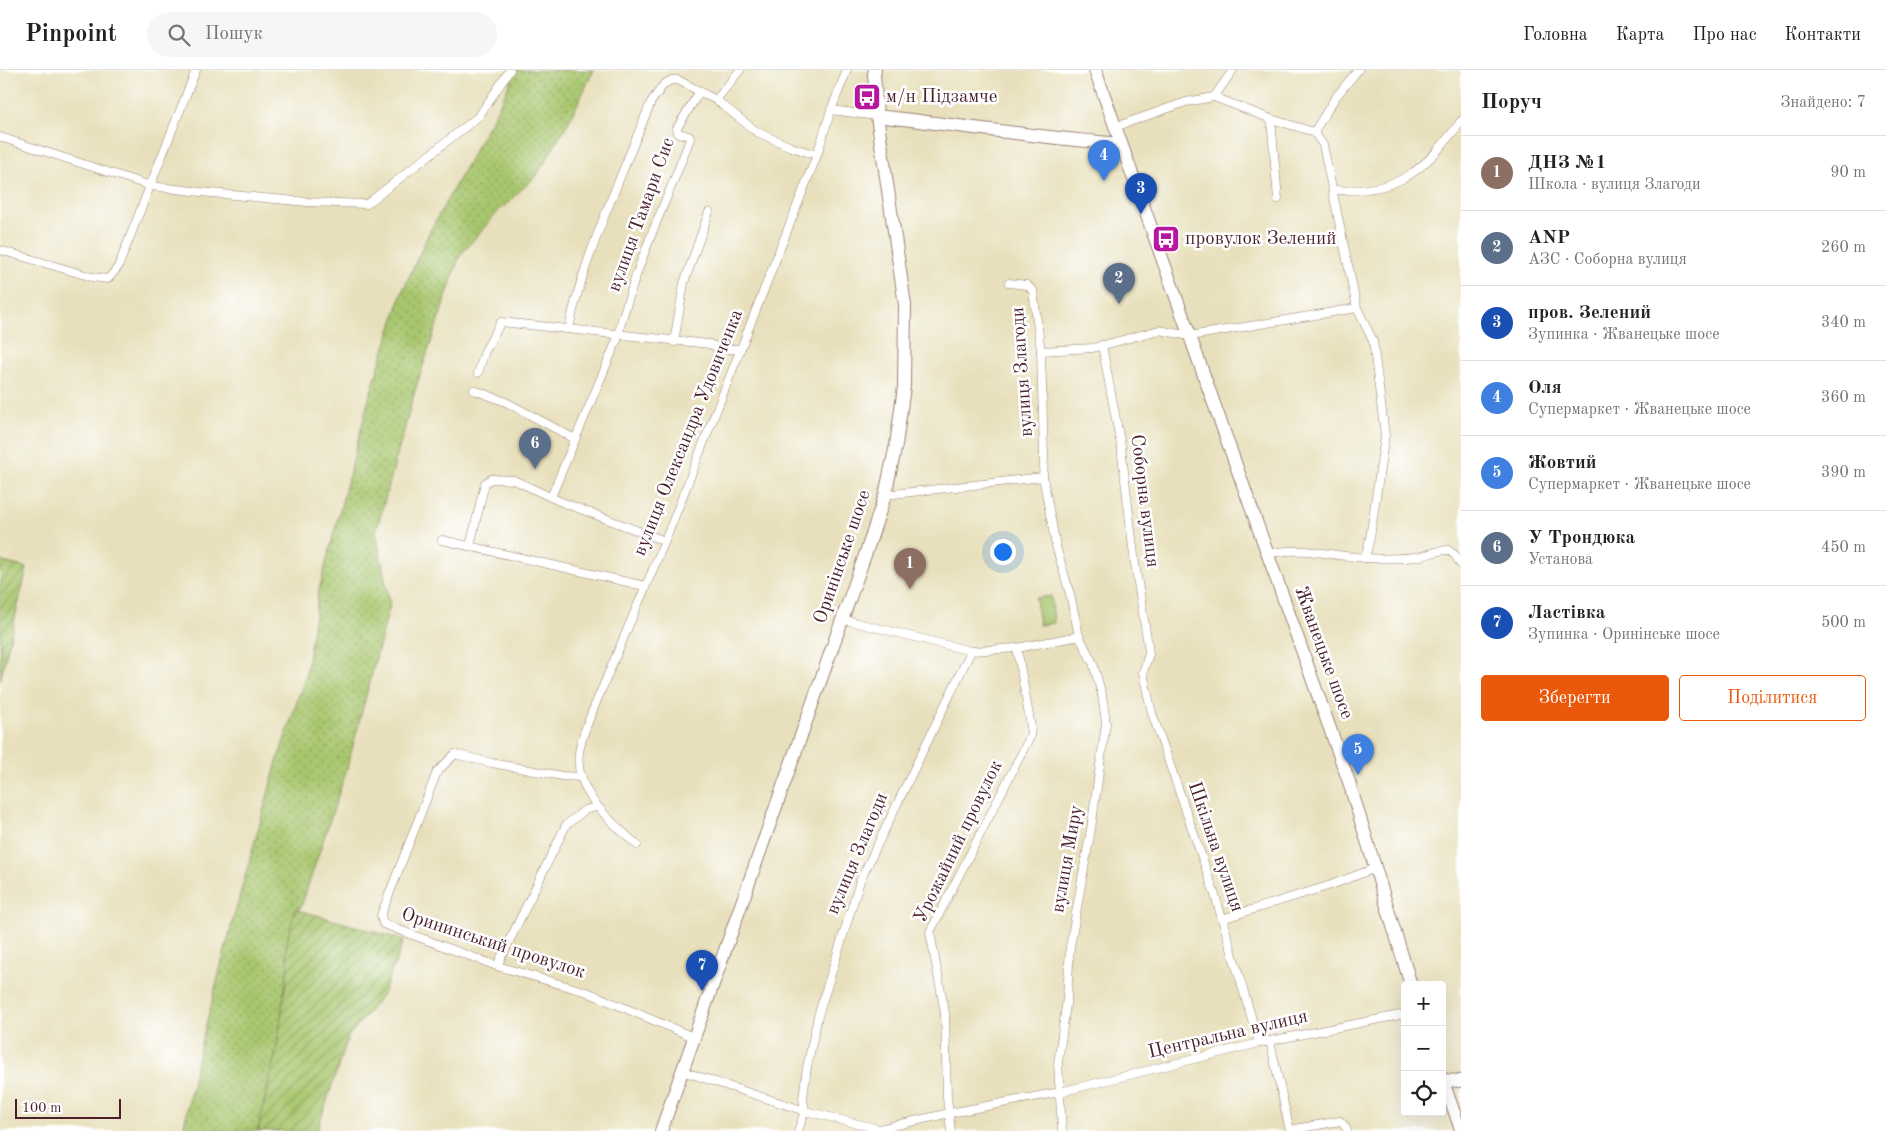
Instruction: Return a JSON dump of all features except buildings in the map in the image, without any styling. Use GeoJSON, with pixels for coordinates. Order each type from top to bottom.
{"type":"FeatureCollection","features":[{"type":"Feature","properties":{"kind":"main road","name":"Оринінське шосе"},"geometry":{"type":"LineString","coordinates":[[661,1131],[885,495],[896,445],[904,387],[905,304],[877,116],[875,70]]}},
{"type":"Feature","properties":{"kind":"main road","name":"Жванецьке шосе"},"geometry":{"type":"LineString","coordinates":[[1095,70],[1349,782],[1411,981]]}},
{"type":"Feature","properties":{"kind":"main road"},"geometry":{"type":"LineString","coordinates":[[877,116],[969,126],[1057,140],[1122,144]]}},
{"type":"Feature","properties":{"kind":"main road"},"geometry":{"type":"LineString","coordinates":[[1446,1079],[1461,1081]]}},
{"type":"Feature","properties":{"kind":"street"},"geometry":{"type":"LineString","coordinates":[[0,250],[92,277],[108,279],[118,267],[196,70]]}},
{"type":"Feature","properties":{"kind":"street"},"geometry":{"type":"LineString","coordinates":[[0,137],[151,186],[307,202],[367,204],[479,116],[510,70]]}},
{"type":"Feature","properties":{"kind":"street"},"geometry":{"type":"LineString","coordinates":[[716,100],[740,70]]}},
{"type":"Feature","properties":{"kind":"street","name":"вулиця Олександра Удовиченка"},"geometry":{"type":"LineString","coordinates":[[637,845],[596,807],[579,766],[581,742],[595,704],[665,541],[817,155],[831,110],[847,70]]}},
{"type":"Feature","properties":{"kind":"street"},"geometry":{"type":"LineString","coordinates":[[1214,97],[1233,70]]}},
{"type":"Feature","properties":{"kind":"street"},"geometry":{"type":"LineString","coordinates":[[1314,132],[1335,98],[1358,70]]}},
{"type":"Feature","properties":{"kind":"street"},"geometry":{"type":"LineString","coordinates":[[569,329],[574,301],[589,256],[635,140],[658,91],[668,81],[674,79],[716,100],[756,132],[791,147],[817,155]]}},
{"type":"Feature","properties":{"kind":"street","name":"вулиця Тамари Сис"},"geometry":{"type":"LineString","coordinates":[[619,335],[621,320],[640,261],[678,174],[690,139],[689,136],[678,133],[677,128],[700,91]]}},
{"type":"Feature","properties":{"kind":"street"},"geometry":{"type":"LineString","coordinates":[[1115,127],[1186,102],[1214,97],[1271,120],[1314,132],[1323,145],[1356,308],[1373,341],[1385,435],[1370,538],[1365,558]]}},
{"type":"Feature","properties":{"kind":"street"},"geometry":{"type":"LineString","coordinates":[[831,110],[877,116]]}},
{"type":"Feature","properties":{"kind":"street"},"geometry":{"type":"LineString","coordinates":[[1271,120],[1278,199]]}},
{"type":"Feature","properties":{"kind":"street"},"geometry":{"type":"LineString","coordinates":[[1333,190],[1354,191],[1380,188],[1399,181],[1418,169],[1440,148],[1461,121]]}},
{"type":"Feature","properties":{"kind":"street"},"geometry":{"type":"LineString","coordinates":[[674,342],[684,284],[709,212]]}},
{"type":"Feature","properties":{"kind":"street","name":"вулиця Злагоди"},"geometry":{"type":"LineString","coordinates":[[1009,282],[1027,285],[1032,289],[1041,351],[1043,477],[1056,546],[1070,594],[1079,636]]}},
{"type":"Feature","properties":{"kind":"street"},"geometry":{"type":"LineString","coordinates":[[1041,351],[1085,349],[1159,330],[1190,336],[1356,308]]}},
{"type":"Feature","properties":{"kind":"street"},"geometry":{"type":"LineString","coordinates":[[478,373],[485,351],[501,322],[674,342],[709,344],[723,349],[740,349]]}},
{"type":"Feature","properties":{"kind":"street"},"geometry":{"type":"LineString","coordinates":[[551,497],[619,335]]}},
{"type":"Feature","properties":{"kind":"street","name":"Соборна вулиця"},"geometry":{"type":"LineString","coordinates":[[1102,345],[1121,446],[1135,564],[1148,645],[1148,661]]}},
{"type":"Feature","properties":{"kind":"street"},"geometry":{"type":"LineString","coordinates":[[474,390],[506,402],[575,439]]}},
{"type":"Feature","properties":{"kind":"street"},"geometry":{"type":"LineString","coordinates":[[885,495],[1043,477]]}},
{"type":"Feature","properties":{"kind":"street"},"geometry":{"type":"LineString","coordinates":[[470,546],[485,483],[488,479],[514,480],[551,497],[665,541]]}},
{"type":"Feature","properties":{"kind":"street"},"geometry":{"type":"LineString","coordinates":[[442,540],[645,586]]}},
{"type":"Feature","properties":{"kind":"street"},"geometry":{"type":"LineString","coordinates":[[1268,554],[1282,550],[1310,550],[1365,558],[1399,558],[1448,550],[1455,555],[1461,565]]}},
{"type":"Feature","properties":{"kind":"street"},"geometry":{"type":"LineString","coordinates":[[841,619],[971,651],[1017,648],[1079,636]]}},
{"type":"Feature","properties":{"kind":"street","name":"вулиця Миру"},"geometry":{"type":"LineString","coordinates":[[1062,1131],[1058,1063],[1067,998],[1072,927],[1091,829],[1106,732],[1104,708],[1093,663],[1079,636]]}},
{"type":"Feature","properties":{"kind":"street","name":"Урожайний провулок"},"geometry":{"type":"LineString","coordinates":[[951,1131],[945,1013],[930,932],[1030,737],[1031,727],[1017,648]]}},
{"type":"Feature","properties":{"kind":"street","name":"вулиця Злагоди"},"geometry":{"type":"LineString","coordinates":[[805,1111],[803,1098],[806,1075],[818,1016],[860,881],[971,651]]}},
{"type":"Feature","properties":{"kind":"street","name":"Шкільна вулиця"},"geometry":{"type":"LineString","coordinates":[[1148,661],[1143,672],[1152,713],[1222,919],[1259,1043]]}},
{"type":"Feature","properties":{"kind":"street","name":"Орининський провулок"},"geometry":{"type":"LineString","coordinates":[[582,777],[562,776],[455,754],[437,772],[381,915],[382,924],[497,966],[587,992],[693,1036]]}},
{"type":"Feature","properties":{"kind":"street"},"geometry":{"type":"LineString","coordinates":[[497,966],[566,825],[585,810],[596,807]]}},
{"type":"Feature","properties":{"kind":"street"},"geometry":{"type":"LineString","coordinates":[[1222,919],[1331,886],[1376,868]]}},
{"type":"Feature","properties":{"kind":"street","name":"Центральна вулиця"},"geometry":{"type":"LineString","coordinates":[[682,1071],[805,1111],[879,1129],[1060,1092],[1259,1043],[1401,1015]]}},
{"type":"Feature","properties":{"kind":"street"},"geometry":{"type":"LineString","coordinates":[[1270,1041],[1290,1130],[1327,1127],[1340,1121],[1346,1126],[1347,1131]]}},
{"type":"Feature","properties":{"kind":"street"},"geometry":{"type":"LineString","coordinates":[[1446,1090],[1461,1131]]}},
{"type":"Feature","properties":{"kind":"street"},"geometry":{"type":"LineString","coordinates":[[798,1131],[805,1111]]}},
{"type":"Feature","properties":{"kind":"green space"},"geometry":{"type":"Polygon","coordinates":[[[516,70],[594,70],[568,123],[537,175],[499,211],[460,255],[416,387],[376,532],[390,605],[346,772],[301,907],[295,910],[286,946],[288,966],[277,1046],[258,1131],[183,1131],[196,1064],[231,927],[276,765],[306,674],[318,594],[370,395],[402,292],[429,233],[498,108],[516,70]]]}},
{"type":"Feature","properties":{"kind":"green space"},"geometry":{"type":"Polygon","coordinates":[[[0,561],[27,568],[0,681],[0,561]]]}},
{"type":"Feature","properties":{"kind":"green space"},"geometry":{"type":"Polygon","coordinates":[[[1051,596],[1054,623],[1039,625],[1036,598],[1051,596]]]}},
{"type":"Feature","properties":{"kind":"green space"},"geometry":{"type":"Polygon","coordinates":[[[295,909],[404,940],[383,994],[348,1037],[317,1131],[258,1131],[277,1046],[288,966],[286,946],[295,909]]]}},
{"type":"Feature","properties":{"kind":"place","name":"м/н Підзамче"},"geometry":{"type":"Point","coordinates":[867,97]}},
{"type":"Feature","properties":{"kind":"place","name":"Оля"},"geometry":{"type":"Point","coordinates":[1104,181]}},
{"type":"Feature","properties":{"kind":"place","name":"пров. Зелений"},"geometry":{"type":"Point","coordinates":[1141,214]}},
{"type":"Feature","properties":{"kind":"place","name":"провулок Зелений"},"geometry":{"type":"Point","coordinates":[1166,239]}},
{"type":"Feature","properties":{"kind":"place","name":"ANP"},"geometry":{"type":"Point","coordinates":[1119,304]}},
{"type":"Feature","properties":{"kind":"place","name":"У Трондюка"},"geometry":{"type":"Point","coordinates":[535,469]}},
{"type":"Feature","properties":{"kind":"place","name":"ДНЗ №1"},"geometry":{"type":"Point","coordinates":[910,589]}},
{"type":"Feature","properties":{"kind":"place","name":"Жовтий"},"geometry":{"type":"Point","coordinates":[1358,775]}},
{"type":"Feature","properties":{"kind":"place","name":"Ластівка"},"geometry":{"type":"Point","coordinates":[702,991]}}]}
